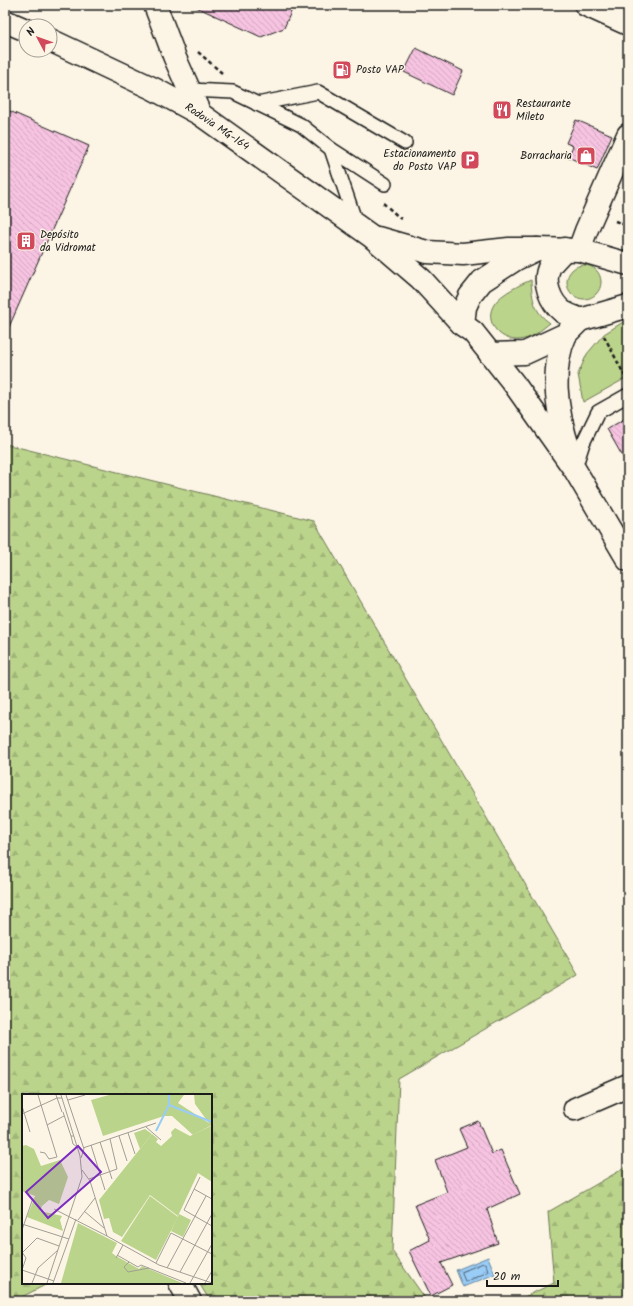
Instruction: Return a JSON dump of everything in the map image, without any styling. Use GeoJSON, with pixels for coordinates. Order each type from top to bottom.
{"type":"FeatureCollection","features":[{"type":"Feature","properties":{"kind":"main road"},"geometry":{"type":"LineString","coordinates":[[155,5],[200,114]]}},
{"type":"Feature","properties":{"kind":"main road"},"geometry":{"type":"LineString","coordinates":[[586,5],[628,24]]}},
{"type":"Feature","properties":{"kind":"main road"},"geometry":{"type":"LineString","coordinates":[[5,21],[18,27]]}},
{"type":"Feature","properties":{"kind":"main road","name":"Rodovia MG-164"},"geometry":{"type":"LineString","coordinates":[[58,44],[154,89],[200,114],[364,231]]}},
{"type":"Feature","properties":{"kind":"main road"},"geometry":{"type":"LineString","coordinates":[[580,323],[563,312],[554,302],[548,290],[546,278],[550,266],[572,250],[586,231],[628,135]]}},
{"type":"Feature","properties":{"kind":"main road"},"geometry":{"type":"LineString","coordinates":[[364,231],[427,252],[464,254],[510,249],[572,250],[628,264]]}},
{"type":"Feature","properties":{"kind":"main road"},"geometry":{"type":"LineString","coordinates":[[364,231],[421,279],[463,325],[473,332],[515,385],[575,470],[628,560]]}},
{"type":"Feature","properties":{"kind":"main road"},"geometry":{"type":"LineString","coordinates":[[463,325],[465,307],[470,296],[482,281],[516,259],[537,250]]}},
{"type":"Feature","properties":{"kind":"main road"},"geometry":{"type":"LineString","coordinates":[[490,354],[525,353],[580,323],[628,306]]}},
{"type":"Feature","properties":{"kind":"main road"},"geometry":{"type":"LineString","coordinates":[[575,470],[564,435],[559,410],[557,370],[561,345],[580,323]]}},
{"type":"Feature","properties":{"kind":"main road"},"geometry":{"type":"LineString","coordinates":[[575,1109],[628,1086]]}},
{"type":"Feature","properties":{"kind":"main road"},"geometry":{"type":"LineString","coordinates":[[181,1284],[190,1301]]}},
{"type":"Feature","properties":{"kind":"lane"},"geometry":{"type":"LineString","coordinates":[[190,90],[233,92],[301,125],[331,149],[384,184]]}},
{"type":"Feature","properties":{"kind":"lane"},"geometry":{"type":"LineString","coordinates":[[257,104],[318,92],[405,143]]}},
{"type":"Feature","properties":{"kind":"lane"},"geometry":{"type":"LineString","coordinates":[[331,149],[364,231]]}},
{"type":"Feature","properties":{"kind":"lane"},"geometry":{"type":"LineString","coordinates":[[575,470],[583,443],[598,412],[628,395]]}},
{"type":"Feature","properties":{"kind":"path"},"geometry":{"type":"LineString","coordinates":[[580,323],[604,334],[628,382]]}},
{"type":"Feature","properties":{"kind":"green space"},"geometry":{"type":"Polygon","coordinates":[[[587,265],[594,267],[599,272],[601,282],[599,292],[594,297],[581,299],[574,297],[569,292],[567,279],[569,272],[574,267],[587,265]]]}},
{"type":"Feature","properties":{"kind":"green space"},"geometry":{"type":"Polygon","coordinates":[[[531,280],[533,299],[537,310],[550,323],[528,338],[516,340],[509,339],[496,330],[492,324],[491,310],[495,303],[506,293],[531,280]]]}},
{"type":"Feature","properties":{"kind":"green space"},"geometry":{"type":"Polygon","coordinates":[[[628,319],[628,377],[583,402],[578,374],[587,354],[604,334],[628,319]]]}},
{"type":"Feature","properties":{"kind":"green space"},"geometry":{"type":"Polygon","coordinates":[[[5,444],[314,521],[578,975],[399,1079],[392,1251],[427,1301],[210,1301],[200,1284],[212,1284],[212,1094],[22,1094],[22,1284],[47,1284],[14,1301],[5,1301],[5,444]]]}},
{"type":"Feature","properties":{"kind":"green space"},"geometry":{"type":"Polygon","coordinates":[[[628,1166],[628,1301],[516,1301],[554,1283],[548,1212],[628,1166]]]}},
{"type":"Feature","properties":{"kind":"water"},"geometry":{"type":"Polygon","coordinates":[[[488,1257],[495,1274],[463,1287],[456,1270],[488,1257]]]}},
{"type":"Feature","properties":{"kind":"building"},"geometry":{"type":"Polygon","coordinates":[[[192,5],[294,5],[284,28],[261,37],[192,5]]]}},
{"type":"Feature","properties":{"kind":"building"},"geometry":{"type":"Polygon","coordinates":[[[416,48],[463,71],[452,95],[404,72],[416,48]]]}},
{"type":"Feature","properties":{"kind":"building","name":"Depósito da Vidromat"},"geometry":{"type":"Polygon","coordinates":[[[5,109],[89,146],[5,336],[5,109]]]}},
{"type":"Feature","properties":{"kind":"building"},"geometry":{"type":"Polygon","coordinates":[[[576,120],[612,135],[597,170],[568,157],[573,146],[566,143],[576,120]]]}},
{"type":"Feature","properties":{"kind":"building"},"geometry":{"type":"Polygon","coordinates":[[[628,417],[628,466],[607,429],[628,417]]]}},
{"type":"Feature","properties":{"kind":"building"},"geometry":{"type":"Polygon","coordinates":[[[478,1121],[492,1154],[501,1150],[520,1194],[487,1209],[498,1243],[441,1263],[452,1285],[431,1296],[409,1251],[430,1240],[415,1205],[447,1192],[435,1160],[467,1147],[459,1129],[478,1121]]]}},
{"type":"Feature","properties":{"kind":"place","name":"Posto VAP"},"geometry":{"type":"Point","coordinates":[342,70]}},
{"type":"Feature","properties":{"kind":"place","name":"Restaurante Mileto"},"geometry":{"type":"Point","coordinates":[502,110]}},
{"type":"Feature","properties":{"kind":"place","name":"Borracharia"},"geometry":{"type":"Point","coordinates":[586,156]}},
{"type":"Feature","properties":{"kind":"place","name":"Estacionamento do Posto VAP"},"geometry":{"type":"Point","coordinates":[470,160]}},
{"type":"Feature","properties":{"kind":"place","name":"Depósito da Vidromat"},"geometry":{"type":"Point","coordinates":[26,241]}}]}
